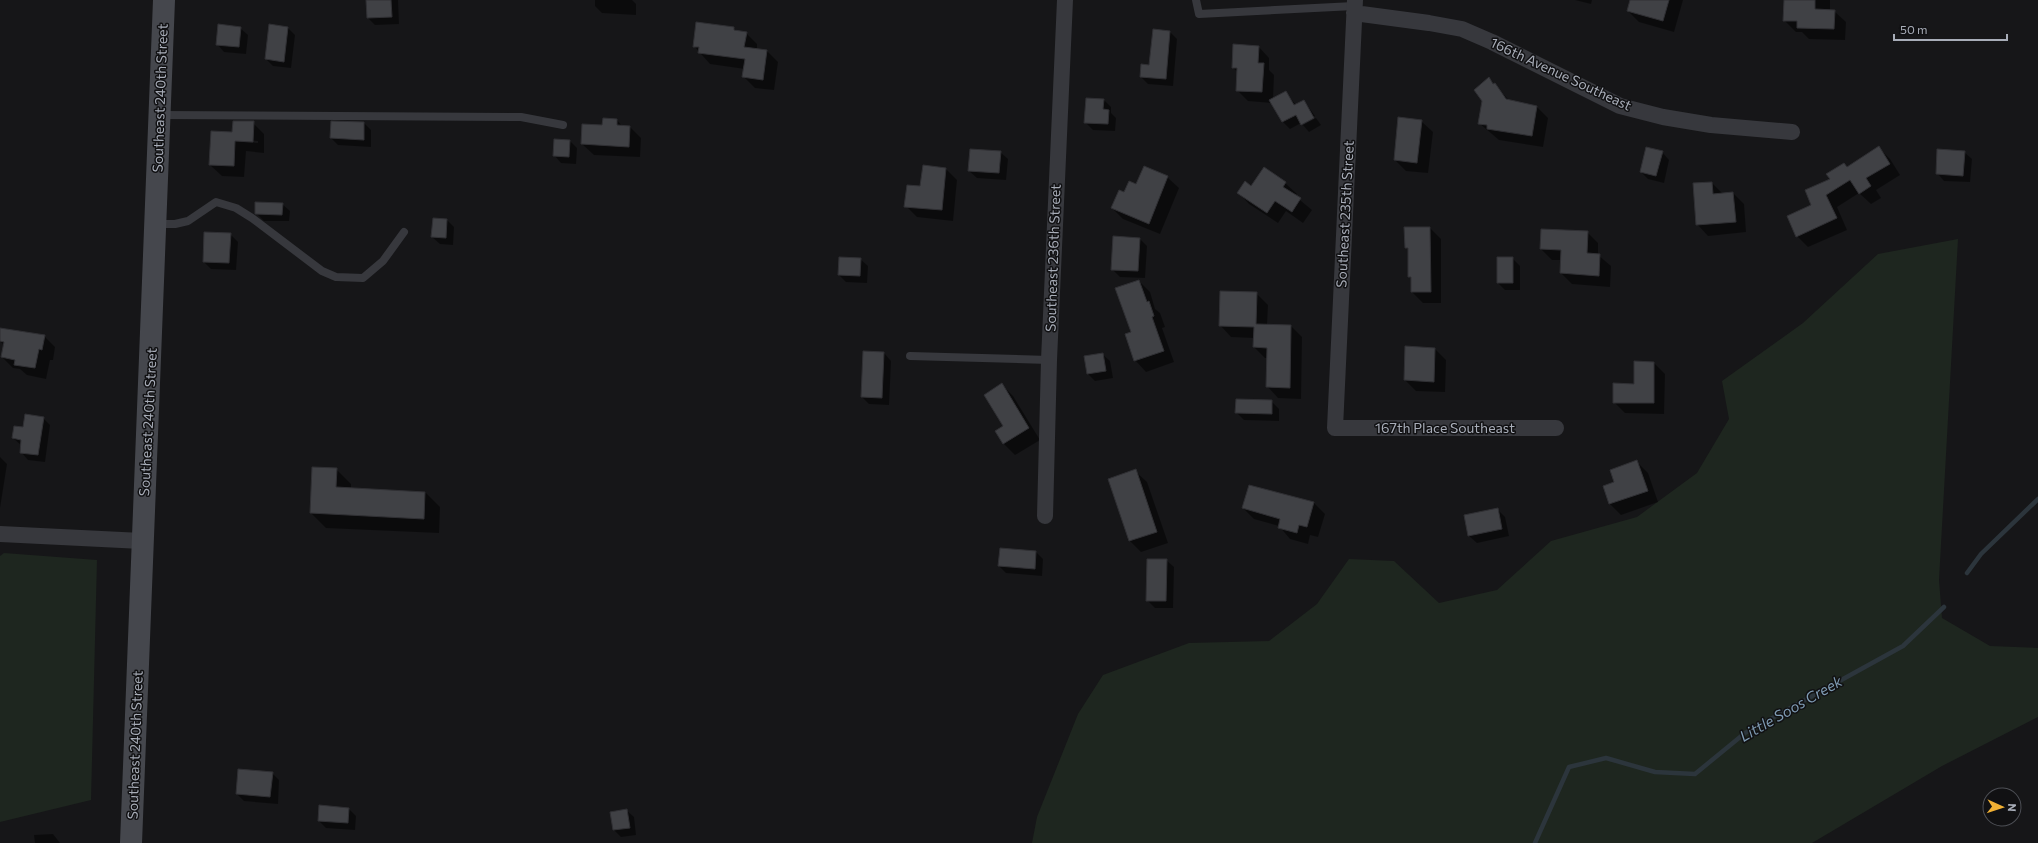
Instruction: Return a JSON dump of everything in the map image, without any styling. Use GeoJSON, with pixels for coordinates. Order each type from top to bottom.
{"type":"FeatureCollection","features":[{"type":"Feature","properties":{"kind":"main road","name":"Southeast 240th Street"},"geometry":{"type":"LineString","coordinates":[[131,843],[158,115],[164,0]]}},
{"type":"Feature","properties":{"kind":"street","name":"Southeast 236th Street"},"geometry":{"type":"LineString","coordinates":[[1045,516],[1049,360],[1065,0]]}},
{"type":"Feature","properties":{"kind":"street","name":"166th Avenue Southeast"},"geometry":{"type":"LineString","coordinates":[[1354,6],[1462,29],[1492,42],[1620,106],[1656,116],[1710,125],[1792,132]]}},
{"type":"Feature","properties":{"kind":"street","name":"Southeast 235th Street"},"geometry":{"type":"LineString","coordinates":[[1335,428],[1354,6]]}},
{"type":"Feature","properties":{"kind":"street","name":"167th Place Southeast"},"geometry":{"type":"LineString","coordinates":[[1335,428],[1556,428]]}},
{"type":"Feature","properties":{"kind":"street"},"geometry":{"type":"LineString","coordinates":[[0,534],[142,541]]}},
{"type":"Feature","properties":{"kind":"lane"},"geometry":{"type":"LineString","coordinates":[[1196,0],[1199,14],[1354,6]]}},
{"type":"Feature","properties":{"kind":"lane"},"geometry":{"type":"LineString","coordinates":[[158,115],[521,117],[563,125]]}},
{"type":"Feature","properties":{"kind":"lane"},"geometry":{"type":"LineString","coordinates":[[155,224],[176,224],[188,221],[216,202],[236,208],[252,218],[322,271],[336,277],[363,278],[384,261],[404,232]]}},
{"type":"Feature","properties":{"kind":"lane"},"geometry":{"type":"LineString","coordinates":[[910,356],[1049,360]]}},
{"type":"Feature","properties":{"kind":"shaded area"},"geometry":{"type":"Polygon","coordinates":[[[1958,239],[1939,580],[1942,618],[1990,646],[2038,648],[2038,717],[1942,766],[1812,843],[1032,843],[1037,817],[1078,714],[1103,675],[1189,643],[1269,641],[1317,604],[1349,559],[1394,561],[1439,603],[1497,590],[1551,541],[1637,517],[1697,473],[1729,419],[1722,381],[1803,323],[1878,254],[1958,239]]]}},
{"type":"Feature","properties":{"kind":"shaded area"},"geometry":{"type":"Polygon","coordinates":[[[4,553],[97,560],[91,800],[0,822],[0,556],[4,553]]]}},
{"type":"Feature","properties":{"kind":"building"},"geometry":{"type":"Polygon","coordinates":[[[366,0],[391,0],[392,17],[367,18],[366,0]]]}},
{"type":"Feature","properties":{"kind":"building"},"geometry":{"type":"Polygon","coordinates":[[[1630,0],[1669,0],[1663,21],[1627,11],[1630,0]]]}},
{"type":"Feature","properties":{"kind":"building"},"geometry":{"type":"Polygon","coordinates":[[[1784,0],[1815,0],[1815,9],[1835,10],[1834,29],[1797,28],[1797,21],[1783,21],[1784,0]]]}},
{"type":"Feature","properties":{"kind":"building"},"geometry":{"type":"Polygon","coordinates":[[[696,22],[734,27],[734,30],[747,32],[744,47],[767,50],[763,80],[742,77],[745,59],[698,53],[699,47],[693,47],[696,22]]]}},
{"type":"Feature","properties":{"kind":"building"},"geometry":{"type":"Polygon","coordinates":[[[218,24],[241,27],[239,47],[216,45],[218,24]]]}},
{"type":"Feature","properties":{"kind":"building"},"geometry":{"type":"Polygon","coordinates":[[[269,24],[288,27],[284,62],[265,59],[269,24]]]}},
{"type":"Feature","properties":{"kind":"building"},"geometry":{"type":"Polygon","coordinates":[[[1153,29],[1170,31],[1166,79],[1140,77],[1141,64],[1149,65],[1153,29]]]}},
{"type":"Feature","properties":{"kind":"building"},"geometry":{"type":"Polygon","coordinates":[[[1233,44],[1259,46],[1258,63],[1264,63],[1262,92],[1236,91],[1237,68],[1232,68],[1233,44]]]}},
{"type":"Feature","properties":{"kind":"building"},"geometry":{"type":"Polygon","coordinates":[[[1489,77],[1506,99],[1537,106],[1532,136],[1487,129],[1487,125],[1478,124],[1482,101],[1474,90],[1489,77]]]}},
{"type":"Feature","properties":{"kind":"building"},"geometry":{"type":"Polygon","coordinates":[[[1286,91],[1294,105],[1304,100],[1314,118],[1301,125],[1296,115],[1282,122],[1269,100],[1286,91]]]}},
{"type":"Feature","properties":{"kind":"building"},"geometry":{"type":"Polygon","coordinates":[[[1086,98],[1104,99],[1103,109],[1109,110],[1108,124],[1084,123],[1086,98]]]}},
{"type":"Feature","properties":{"kind":"building"},"geometry":{"type":"Polygon","coordinates":[[[1398,117],[1422,120],[1417,163],[1394,160],[1398,117]]]}},
{"type":"Feature","properties":{"kind":"building"},"geometry":{"type":"Polygon","coordinates":[[[603,118],[617,119],[617,125],[630,126],[629,147],[581,144],[582,124],[602,125],[603,118]]]}},
{"type":"Feature","properties":{"kind":"building"},"geometry":{"type":"Polygon","coordinates":[[[233,121],[254,121],[253,142],[235,141],[234,166],[209,165],[211,131],[232,132],[233,121]]]}},
{"type":"Feature","properties":{"kind":"building"},"geometry":{"type":"Polygon","coordinates":[[[331,121],[364,122],[364,140],[330,138],[331,121]]]}},
{"type":"Feature","properties":{"kind":"building"},"geometry":{"type":"Polygon","coordinates":[[[554,139],[570,140],[569,157],[553,156],[554,139]]]}},
{"type":"Feature","properties":{"kind":"building"},"geometry":{"type":"Polygon","coordinates":[[[1879,146],[1890,164],[1866,178],[1871,186],[1859,194],[1850,180],[1826,195],[1837,218],[1796,237],[1787,216],[1811,205],[1805,190],[1830,179],[1826,174],[1844,163],[1847,167],[1879,146]]]}},
{"type":"Feature","properties":{"kind":"building"},"geometry":{"type":"Polygon","coordinates":[[[1646,147],[1663,151],[1656,176],[1640,172],[1646,147]]]}},
{"type":"Feature","properties":{"kind":"building"},"geometry":{"type":"Polygon","coordinates":[[[970,149],[1001,151],[999,173],[968,171],[970,149]]]}},
{"type":"Feature","properties":{"kind":"building"},"geometry":{"type":"Polygon","coordinates":[[[1937,149],[1965,151],[1963,176],[1936,174],[1937,149]]]}},
{"type":"Feature","properties":{"kind":"building"},"geometry":{"type":"Polygon","coordinates":[[[923,165],[946,168],[942,210],[904,207],[907,185],[920,186],[923,165]]]}},
{"type":"Feature","properties":{"kind":"building"},"geometry":{"type":"Polygon","coordinates":[[[1144,166],[1168,176],[1149,224],[1111,208],[1119,190],[1124,192],[1129,181],[1136,184],[1144,166]]]}},
{"type":"Feature","properties":{"kind":"building"},"geometry":{"type":"Polygon","coordinates":[[[1264,167],[1286,182],[1283,187],[1301,198],[1292,212],[1275,201],[1267,213],[1237,193],[1245,181],[1251,186],[1264,167]]]}},
{"type":"Feature","properties":{"kind":"building"},"geometry":{"type":"Polygon","coordinates":[[[1712,182],[1713,194],[1733,192],[1736,222],[1696,225],[1693,183],[1712,182]]]}},
{"type":"Feature","properties":{"kind":"building"},"geometry":{"type":"Polygon","coordinates":[[[255,202],[283,203],[282,215],[255,214],[255,202]]]}},
{"type":"Feature","properties":{"kind":"building"},"geometry":{"type":"Polygon","coordinates":[[[433,218],[447,219],[446,238],[431,237],[433,218]]]}},
{"type":"Feature","properties":{"kind":"building"},"geometry":{"type":"Polygon","coordinates":[[[1404,227],[1430,227],[1431,292],[1411,292],[1411,277],[1408,277],[1408,248],[1405,248],[1404,227]]]}},
{"type":"Feature","properties":{"kind":"building"},"geometry":{"type":"Polygon","coordinates":[[[1541,229],[1588,231],[1587,253],[1600,254],[1599,276],[1560,273],[1561,250],[1540,249],[1541,229]]]}},
{"type":"Feature","properties":{"kind":"building"},"geometry":{"type":"Polygon","coordinates":[[[204,232],[231,233],[229,263],[203,262],[204,232]]]}},
{"type":"Feature","properties":{"kind":"building"},"geometry":{"type":"Polygon","coordinates":[[[1113,236],[1140,238],[1138,271],[1111,270],[1113,236]]]}},
{"type":"Feature","properties":{"kind":"building"},"geometry":{"type":"Polygon","coordinates":[[[839,257],[861,258],[860,276],[838,275],[839,257]]]}},
{"type":"Feature","properties":{"kind":"building"},"geometry":{"type":"Polygon","coordinates":[[[1497,257],[1513,257],[1513,283],[1497,283],[1497,257]]]}},
{"type":"Feature","properties":{"kind":"building"},"geometry":{"type":"Polygon","coordinates":[[[1139,280],[1147,302],[1149,301],[1154,316],[1152,317],[1164,351],[1134,361],[1125,334],[1131,332],[1115,288],[1139,280]]]}},
{"type":"Feature","properties":{"kind":"building"},"geometry":{"type":"Polygon","coordinates":[[[1220,291],[1257,292],[1256,324],[1291,325],[1290,388],[1266,387],[1267,348],[1253,347],[1254,327],[1219,326],[1220,291]]]}},
{"type":"Feature","properties":{"kind":"building"},"geometry":{"type":"Polygon","coordinates":[[[0,328],[45,335],[42,350],[39,349],[35,368],[14,365],[15,360],[1,357],[4,342],[0,341],[0,328]]]}},
{"type":"Feature","properties":{"kind":"building"},"geometry":{"type":"Polygon","coordinates":[[[1405,346],[1435,348],[1434,382],[1404,380],[1405,346]]]}},
{"type":"Feature","properties":{"kind":"building"},"geometry":{"type":"Polygon","coordinates":[[[863,351],[884,352],[882,398],[861,397],[863,351]]]}},
{"type":"Feature","properties":{"kind":"building"},"geometry":{"type":"Polygon","coordinates":[[[1103,353],[1106,371],[1087,374],[1084,356],[1103,353]]]}},
{"type":"Feature","properties":{"kind":"building"},"geometry":{"type":"Polygon","coordinates":[[[1634,361],[1654,362],[1654,403],[1613,403],[1613,383],[1634,384],[1634,361]]]}},
{"type":"Feature","properties":{"kind":"building"},"geometry":{"type":"Polygon","coordinates":[[[1002,383],[1029,428],[1003,444],[995,431],[1003,426],[984,395],[1002,383]]]}},
{"type":"Feature","properties":{"kind":"building"},"geometry":{"type":"Polygon","coordinates":[[[1236,399],[1272,400],[1272,414],[1235,413],[1236,399]]]}},
{"type":"Feature","properties":{"kind":"building"},"geometry":{"type":"Polygon","coordinates":[[[25,414],[44,417],[38,455],[20,453],[21,440],[12,438],[14,426],[23,427],[25,414]]]}},
{"type":"Feature","properties":{"kind":"building"},"geometry":{"type":"Polygon","coordinates":[[[1637,460],[1648,491],[1609,504],[1603,486],[1614,482],[1610,470],[1637,460]]]}},
{"type":"Feature","properties":{"kind":"building"},"geometry":{"type":"Polygon","coordinates":[[[312,467],[337,468],[336,487],[425,492],[424,519],[310,513],[312,467]]]}},
{"type":"Feature","properties":{"kind":"building"},"geometry":{"type":"Polygon","coordinates":[[[1136,469],[1157,532],[1129,541],[1108,479],[1136,469]]]}},
{"type":"Feature","properties":{"kind":"building"},"geometry":{"type":"Polygon","coordinates":[[[1249,485],[1314,502],[1307,527],[1299,525],[1297,533],[1278,528],[1280,519],[1242,508],[1249,485]]]}},
{"type":"Feature","properties":{"kind":"building"},"geometry":{"type":"Polygon","coordinates":[[[1498,508],[1502,529],[1468,536],[1464,515],[1498,508]]]}},
{"type":"Feature","properties":{"kind":"building"},"geometry":{"type":"Polygon","coordinates":[[[1000,548],[1036,551],[1035,569],[998,566],[1000,548]]]}},
{"type":"Feature","properties":{"kind":"building"},"geometry":{"type":"Polygon","coordinates":[[[1147,559],[1167,559],[1166,601],[1146,601],[1147,559]]]}},
{"type":"Feature","properties":{"kind":"building"},"geometry":{"type":"Polygon","coordinates":[[[238,769],[273,772],[270,797],[236,794],[238,769]]]}},
{"type":"Feature","properties":{"kind":"building"},"geometry":{"type":"Polygon","coordinates":[[[319,805],[349,808],[348,823],[318,821],[319,805]]]}},
{"type":"Feature","properties":{"kind":"building"},"geometry":{"type":"Polygon","coordinates":[[[627,809],[630,828],[613,830],[610,812],[627,809]]]}},
{"type":"Feature","properties":{"kind":"waterway","name":"Little Soos Creek"},"geometry":{"type":"LineString","coordinates":[[1967,573],[1981,554],[2038,499]]}},
{"type":"Feature","properties":{"kind":"waterway","name":"Little Soos Creek"},"geometry":{"type":"LineString","coordinates":[[1535,843],[1569,767],[1606,758],[1655,772],[1695,774],[1745,733],[1903,646],[1944,607]]}}]}
